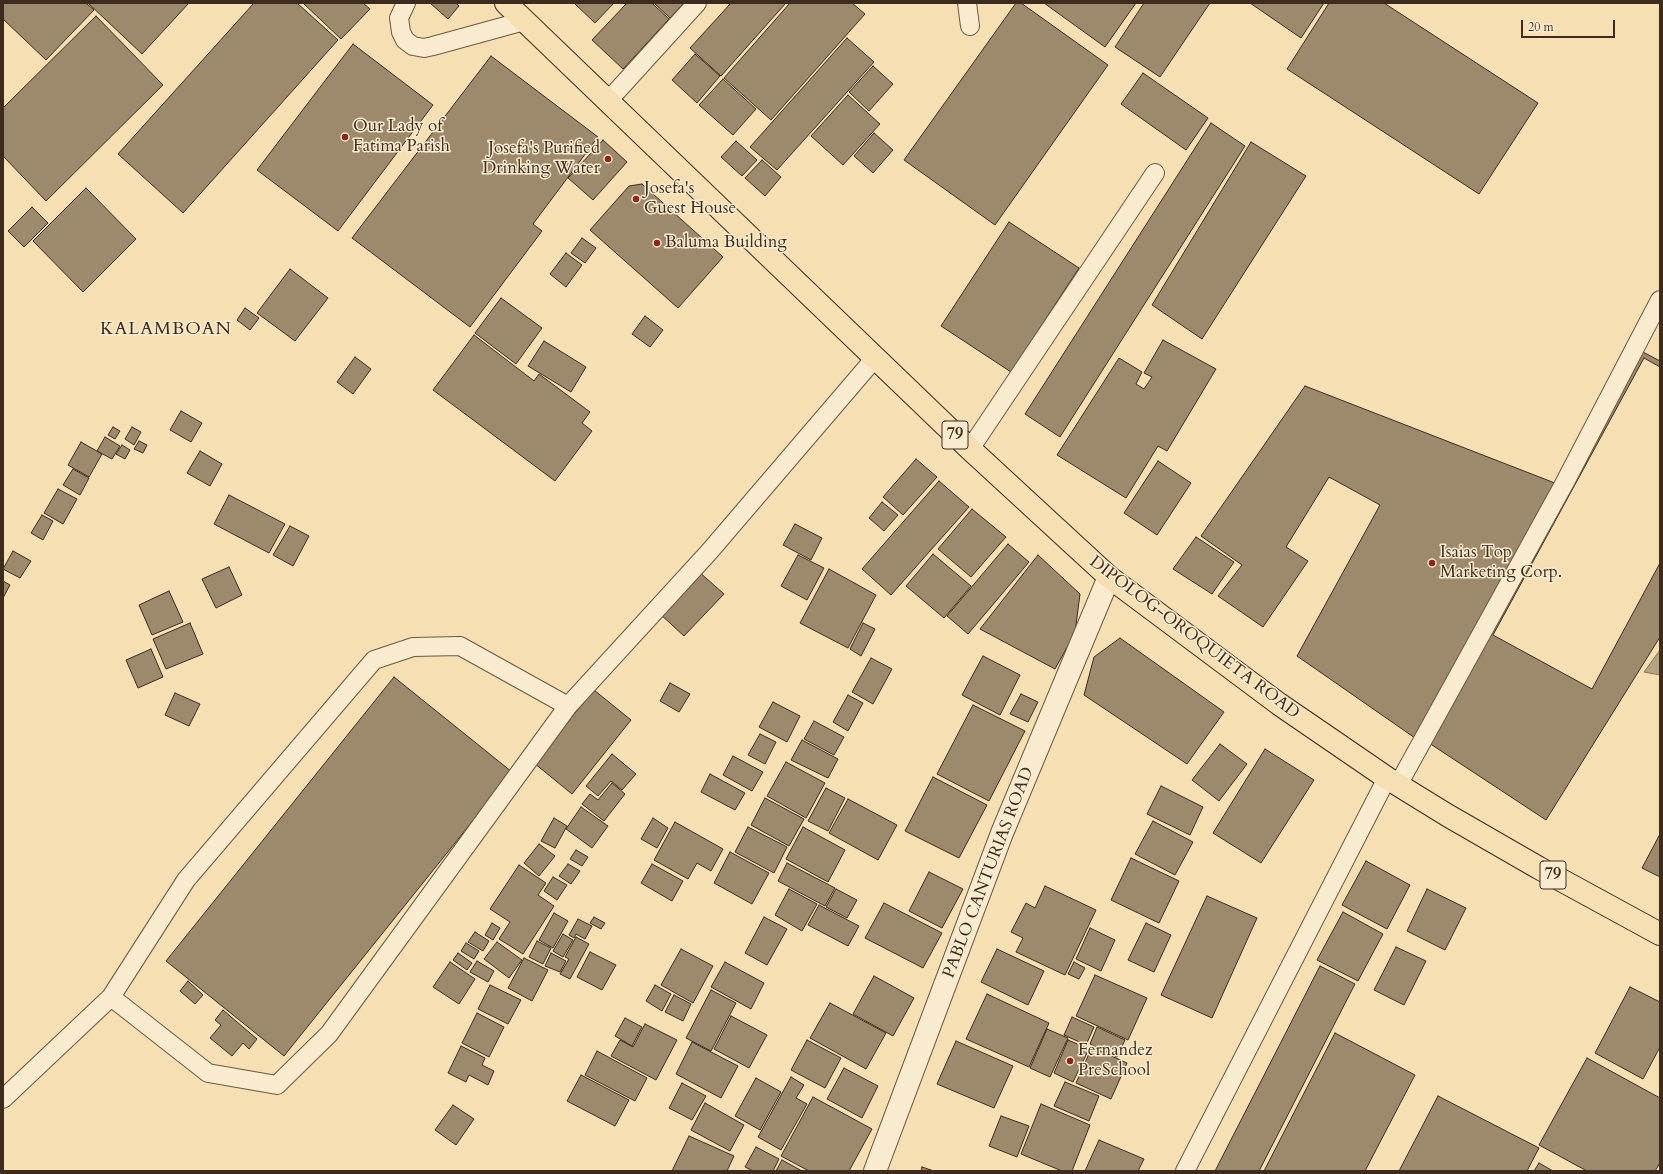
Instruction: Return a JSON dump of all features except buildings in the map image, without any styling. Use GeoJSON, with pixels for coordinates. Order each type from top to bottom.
{"type":"FeatureCollection","features":[{"type":"Feature","properties":{"kind":"main road","name":"DIPOLOG-OROQUIETA ROAD"},"geometry":{"type":"LineString","coordinates":[[506,3],[607,102],[970,449],[1109,577],[1279,704],[1393,782],[1447,816],[1660,934]]}},
{"type":"Feature","properties":{"kind":"street","name":"PABLO CANTURIAS ROAD"},"geometry":{"type":"LineString","coordinates":[[875,1171],[1002,833],[1109,577]]}},
{"type":"Feature","properties":{"kind":"lane"},"geometry":{"type":"LineString","coordinates":[[406,3],[399,18],[401,32],[405,40],[413,46],[424,48],[524,21]]}},
{"type":"Feature","properties":{"kind":"lane"},"geometry":{"type":"LineString","coordinates":[[607,102],[697,3]]}},
{"type":"Feature","properties":{"kind":"lane"},"geometry":{"type":"LineString","coordinates":[[967,3],[970,26]]}},
{"type":"Feature","properties":{"kind":"lane"},"geometry":{"type":"LineString","coordinates":[[970,449],[1155,173]]}},
{"type":"Feature","properties":{"kind":"lane"},"geometry":{"type":"LineString","coordinates":[[1185,1171],[1393,782],[1564,484],[1660,300]]}},
{"type":"Feature","properties":{"kind":"lane"},"geometry":{"type":"LineString","coordinates":[[111,997],[208,1073],[277,1085],[329,1034],[568,706],[709,552],[875,358]]}},
{"type":"Feature","properties":{"kind":"lane"},"geometry":{"type":"LineString","coordinates":[[3,1099],[111,997],[186,880],[374,660],[412,647],[460,646],[568,706]]}},
{"type":"Feature","properties":{"kind":"shaded area"},"geometry":{"type":"Polygon","coordinates":[[[1660,650],[1660,675],[1644,672],[1660,650]]]}},
{"type":"Feature","properties":{"kind":"place","name":"Our Lady of Fatima Parish"},"geometry":{"type":"Point","coordinates":[345,137]}},
{"type":"Feature","properties":{"kind":"place","name":"Josefa's Purified Drinking Water"},"geometry":{"type":"Point","coordinates":[608,159]}},
{"type":"Feature","properties":{"kind":"place","name":"Josefa's Guest House"},"geometry":{"type":"Point","coordinates":[636,199]}},
{"type":"Feature","properties":{"kind":"place","name":"Baluma Building"},"geometry":{"type":"Point","coordinates":[657,243]}},
{"type":"Feature","properties":{"kind":"place","name":"Isaias Top Marketing Corp."},"geometry":{"type":"Point","coordinates":[1432,563]}},
{"type":"Feature","properties":{"kind":"place","name":"Fernandez PreSchool"},"geometry":{"type":"Point","coordinates":[1070,1061]}},
{"type":"Feature","properties":{"kind":"district","name":"KALAMBOAN"},"geometry":{"type":"Point","coordinates":[166,330]}}]}
